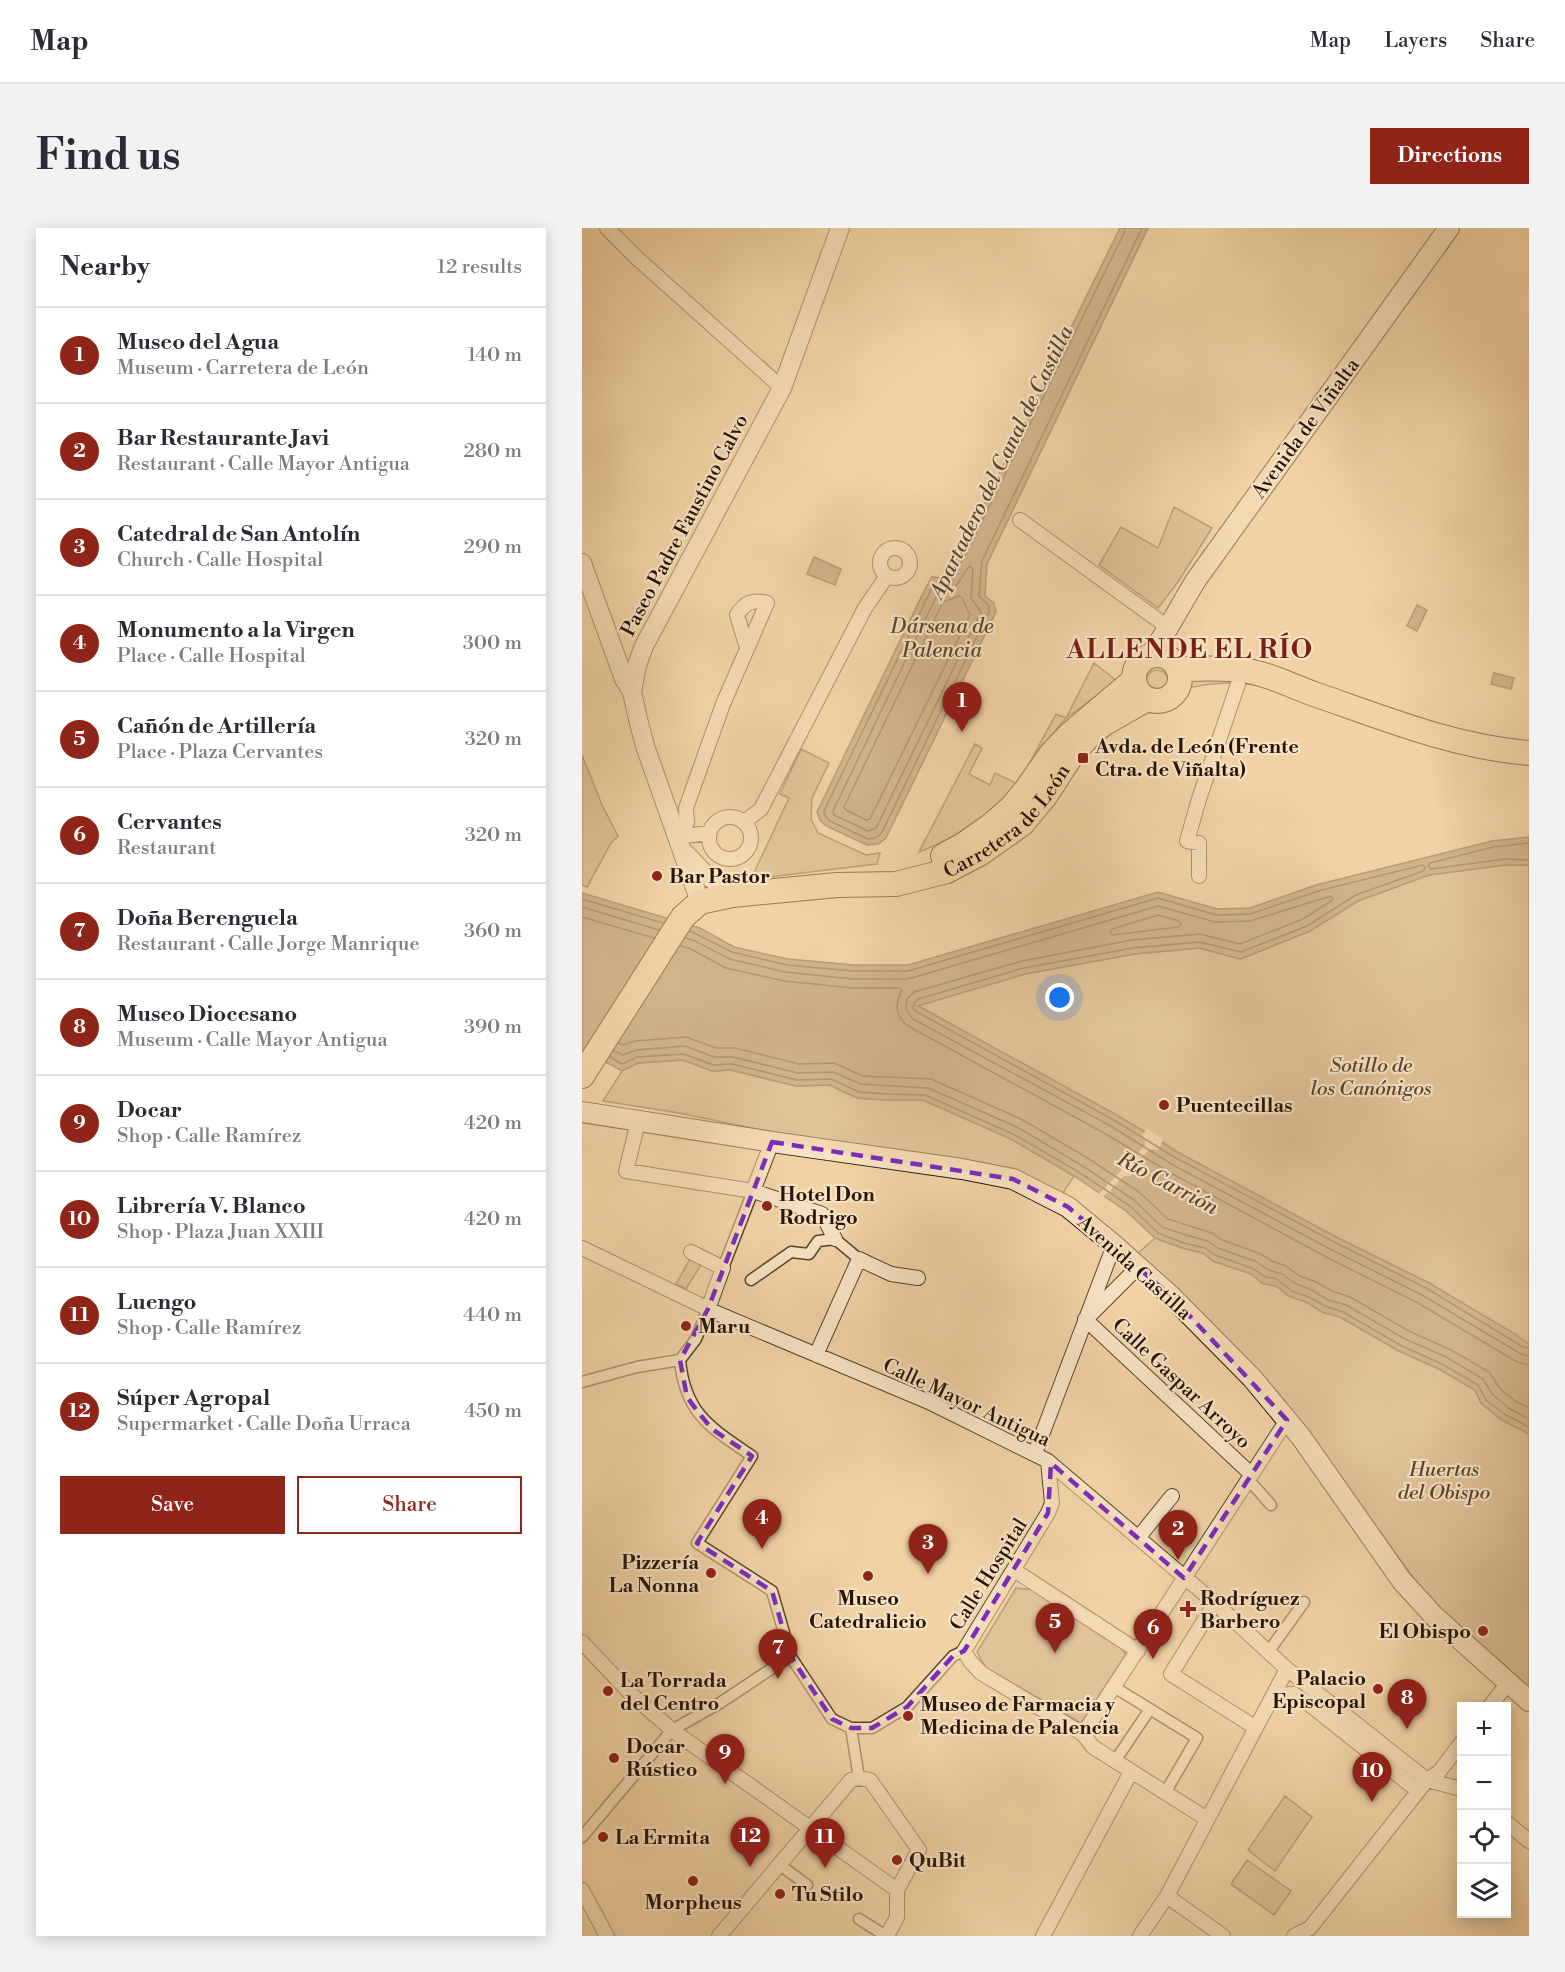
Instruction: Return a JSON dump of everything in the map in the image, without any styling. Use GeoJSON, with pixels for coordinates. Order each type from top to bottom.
{"type":"FeatureCollection","features":[{"type":"Feature","properties":{"kind":"highway"},"geometry":{"type":"LineString","coordinates":[[1166,661],[1180,681],[1176,693]]}},
{"type":"Feature","properties":{"kind":"highway"},"geometry":{"type":"LineString","coordinates":[[1313,694],[1219,683],[1176,693],[1162,701],[1140,689],[1139,664],[1166,661],[1246,670],[1280,679],[1313,694],[1441,738],[1498,751],[1529,753]]}},
{"type":"Feature","properties":{"kind":"highway","name":"Carretera de León"},"geometry":{"type":"LineString","coordinates":[[691,909],[732,895],[837,885],[896,884],[947,871],[981,853],[1022,824],[1046,795],[1073,753],[1140,689]]}},
{"type":"Feature","properties":{"kind":"highway"},"geometry":{"type":"LineString","coordinates":[[582,1076],[691,909]]}},
{"type":"Feature","properties":{"kind":"main road","name":"Avenida de Viñalta"},"geometry":{"type":"LineString","coordinates":[[1168,630],[1196,580],[1449,228]]}},
{"type":"Feature","properties":{"kind":"main road"},"geometry":{"type":"LineString","coordinates":[[1166,661],[1168,630]]}},
{"type":"Feature","properties":{"kind":"main road","name":"Avenida Castilla"},"geometry":{"type":"LineString","coordinates":[[582,1112],[962,1169],[1013,1179],[1068,1207],[1171,1296],[1252,1378],[1287,1420],[1402,1581],[1434,1616],[1529,1701]]}},
{"type":"Feature","properties":{"kind":"street"},"geometry":{"type":"LineString","coordinates":[[607,228],[782,387]]}},
{"type":"Feature","properties":{"kind":"street","name":"Paseo Padre Faustino Calvo"},"geometry":{"type":"LineString","coordinates":[[732,895],[695,865],[645,746],[632,692],[637,665],[649,636],[782,387],[840,228]]}},
{"type":"Feature","properties":{"kind":"street"},"geometry":{"type":"LineString","coordinates":[[1020,520],[1168,630]]}},
{"type":"Feature","properties":{"kind":"street"},"geometry":{"type":"LineString","coordinates":[[582,563],[624,679],[632,692]]}},
{"type":"Feature","properties":{"kind":"street"},"geometry":{"type":"LineString","coordinates":[[744,822],[760,809],[865,608],[887,576]]}},
{"type":"Feature","properties":{"kind":"street"},"geometry":{"type":"LineString","coordinates":[[710,830],[711,848],[722,858],[736,858],[743,855],[751,842],[751,835],[744,822],[739,818],[727,816],[721,818],[710,830],[680,833],[686,808],[723,704],[747,648]]}},
{"type":"Feature","properties":{"kind":"street"},"geometry":{"type":"LineString","coordinates":[[614,652],[637,665]]}},
{"type":"Feature","properties":{"kind":"street"},"geometry":{"type":"LineString","coordinates":[[1199,876],[1199,843],[1187,841],[1238,684]]}},
{"type":"Feature","properties":{"kind":"street","name":"Paseo Padre Faustino Calvo"},"geometry":{"type":"LineString","coordinates":[[680,833],[691,909]]}},
{"type":"Feature","properties":{"kind":"street"},"geometry":{"type":"LineString","coordinates":[[638,1122],[626,1171],[753,1191],[822,1214],[835,1239],[859,1259],[891,1274],[918,1278]]}},
{"type":"Feature","properties":{"kind":"street"},"geometry":{"type":"LineString","coordinates":[[772,1142],[696,1339],[680,1360],[682,1382],[687,1397],[712,1429],[752,1456],[697,1543],[772,1591],[791,1657],[832,1719],[851,1728],[859,1778]]}},
{"type":"Feature","properties":{"kind":"street"},"geometry":{"type":"LineString","coordinates":[[751,1280],[791,1252],[809,1254],[818,1241],[835,1239]]}},
{"type":"Feature","properties":{"kind":"street"},"geometry":{"type":"LineString","coordinates":[[1035,1453],[1114,1245]]}},
{"type":"Feature","properties":{"kind":"street","name":"Calle Mayor Antigua"},"geometry":{"type":"LineString","coordinates":[[582,1248],[708,1309],[929,1402],[1048,1461],[1423,1785]]}},
{"type":"Feature","properties":{"kind":"street"},"geometry":{"type":"LineString","coordinates":[[691,1252],[723,1268]]}},
{"type":"Feature","properties":{"kind":"street"},"geometry":{"type":"LineString","coordinates":[[816,1355],[859,1259]]}},
{"type":"Feature","properties":{"kind":"street"},"geometry":{"type":"LineString","coordinates":[[1086,1319],[1138,1267]]}},
{"type":"Feature","properties":{"kind":"street","name":"Calle Gaspar Arroyo"},"geometry":{"type":"LineString","coordinates":[[1086,1319],[1250,1477]]}},
{"type":"Feature","properties":{"kind":"street"},"geometry":{"type":"LineString","coordinates":[[582,1382],[637,1367],[680,1360]]}},
{"type":"Feature","properties":{"kind":"street"},"geometry":{"type":"LineString","coordinates":[[1083,1734],[1287,1420]]}},
{"type":"Feature","properties":{"kind":"street","name":"Calle Hospital"},"geometry":{"type":"LineString","coordinates":[[851,1728],[872,1728],[907,1707],[953,1656],[964,1651],[1048,1513],[1052,1503],[1048,1461]]}},
{"type":"Feature","properties":{"kind":"street"},"geometry":{"type":"LineString","coordinates":[[1250,1477],[1271,1505]]}},
{"type":"Feature","properties":{"kind":"street"},"geometry":{"type":"LineString","coordinates":[[1138,1538],[1172,1496]]}},
{"type":"Feature","properties":{"kind":"street"},"geometry":{"type":"LineString","coordinates":[[1014,1570],[1138,1651]]}},
{"type":"Feature","properties":{"kind":"street"},"geometry":{"type":"LineString","coordinates":[[1269,1651],[1304,1602]]}},
{"type":"Feature","properties":{"kind":"street"},"geometry":{"type":"LineString","coordinates":[[1215,1603],[1171,1674],[1256,1728]]}},
{"type":"Feature","properties":{"kind":"street"},"geometry":{"type":"LineString","coordinates":[[582,1642],[631,1694],[672,1730],[897,1890]]}},
{"type":"Feature","properties":{"kind":"street"},"geometry":{"type":"LineString","coordinates":[[964,1651],[981,1673],[1083,1734],[1093,1747],[1207,1819]]}},
{"type":"Feature","properties":{"kind":"street"},"geometry":{"type":"LineString","coordinates":[[582,1837],[672,1730],[720,1703],[791,1657]]}},
{"type":"Feature","properties":{"kind":"street"},"geometry":{"type":"LineString","coordinates":[[1140,1936],[1167,1896],[1287,1669]]}},
{"type":"Feature","properties":{"kind":"street"},"geometry":{"type":"LineString","coordinates":[[1494,1702],[1508,1683]]}},
{"type":"Feature","properties":{"kind":"street"},"geometry":{"type":"LineString","coordinates":[[1114,1687],[1197,1738],[1165,1793]]}},
{"type":"Feature","properties":{"kind":"street","name":"Calle Mayor Antigua"},"geometry":{"type":"LineString","coordinates":[[1274,1695],[1294,1694],[1423,1785],[1457,1789]]}},
{"type":"Feature","properties":{"kind":"street"},"geometry":{"type":"LineString","coordinates":[[1115,1761],[1150,1710]]}},
{"type":"Feature","properties":{"kind":"street"},"geometry":{"type":"LineString","coordinates":[[1294,1936],[1310,1928],[1423,1785],[1439,1772],[1457,1748]]}},
{"type":"Feature","properties":{"kind":"street"},"geometry":{"type":"LineString","coordinates":[[1043,1936],[1131,1772]]}},
{"type":"Feature","properties":{"kind":"street"},"geometry":{"type":"LineString","coordinates":[[719,1936],[851,1780],[859,1778],[870,1780],[919,1850],[897,1890],[897,1917],[892,1934],[859,1919]]}},
{"type":"Feature","properties":{"kind":"street"},"geometry":{"type":"LineString","coordinates":[[1511,1826],[1529,1841]]}},
{"type":"Feature","properties":{"kind":"street"},"geometry":{"type":"LineString","coordinates":[[780,1865],[807,1886]]}},
{"type":"Feature","properties":{"kind":"street"},"geometry":{"type":"LineString","coordinates":[[582,1890],[607,1936]]}},
{"type":"Feature","properties":{"kind":"street"},"geometry":{"type":"LineString","coordinates":[[1167,1896],[1223,1936]]}},
{"type":"Feature","properties":{"kind":"highlighted area"},"geometry":{"type":"Polygon","coordinates":[[[772,1142],[1013,1179],[1068,1207],[1171,1296],[1287,1420],[1184,1578],[1051,1463],[1048,1513],[964,1651],[953,1656],[907,1707],[872,1728],[851,1728],[832,1719],[791,1657],[772,1591],[697,1543],[752,1456],[712,1429],[698,1412],[687,1397],[680,1360],[708,1309],[772,1142]]]}},
{"type":"Feature","properties":{"kind":"green space"},"geometry":{"type":"Polygon","coordinates":[[[1174,507],[1212,528],[1178,582],[1158,608],[1099,565],[1121,527],[1158,548],[1174,507]]]}},
{"type":"Feature","properties":{"kind":"green space"},"geometry":{"type":"Polygon","coordinates":[[[1094,663],[1117,681],[1065,719],[1029,764],[1056,714],[1066,718],[1094,663]]]}},
{"type":"Feature","properties":{"kind":"green space"},"geometry":{"type":"Polygon","coordinates":[[[1179,669],[1313,694],[1227,683],[1196,686],[1176,693],[1181,681],[1179,669]]]}},
{"type":"Feature","properties":{"kind":"green space"},"geometry":{"type":"Polygon","coordinates":[[[1153,670],[1161,670],[1168,677],[1168,685],[1161,692],[1153,692],[1146,685],[1146,677],[1153,670]]]}},
{"type":"Feature","properties":{"kind":"green space"},"geometry":{"type":"Polygon","coordinates":[[[975,744],[982,748],[969,774],[990,785],[995,773],[1018,784],[973,824],[948,839],[919,852],[975,744]]]}},
{"type":"Feature","properties":{"kind":"green space"},"geometry":{"type":"Polygon","coordinates":[[[801,749],[829,763],[812,798],[811,819],[818,833],[866,855],[880,853],[877,864],[751,879],[789,798],[780,794],[801,749]]]}},
{"type":"Feature","properties":{"kind":"green space"},"geometry":{"type":"Polygon","coordinates":[[[582,755],[602,805],[618,836],[611,843],[587,887],[582,885],[582,755]]]}},
{"type":"Feature","properties":{"kind":"green space","name":"Sotillo de los Canónigos"},"geometry":{"type":"Polygon","coordinates":[[[1505,865],[1529,865],[1529,1344],[1429,1283],[1338,1238],[1179,1153],[1155,1137],[917,1005],[1025,974],[1134,954],[1199,948],[1241,959],[1310,931],[1358,901],[1429,875],[1505,865]]]}},
{"type":"Feature","properties":{"kind":"green space"},"geometry":{"type":"Polygon","coordinates":[[[683,1060],[712,1071],[731,1070],[796,1086],[830,1085],[857,1098],[923,1100],[1011,1139],[1074,1176],[1061,1196],[966,1162],[757,1129],[603,1101],[622,1071],[638,1063],[683,1060]]]}},
{"type":"Feature","properties":{"kind":"green space","name":"Huertas del Obispo"},"geometry":{"type":"Polygon","coordinates":[[[1155,1238],[1203,1253],[1213,1261],[1251,1274],[1262,1283],[1276,1286],[1289,1296],[1306,1302],[1322,1312],[1340,1317],[1399,1351],[1439,1369],[1475,1390],[1481,1403],[1502,1420],[1529,1434],[1529,1689],[1439,1609],[1412,1576],[1280,1395],[1242,1355],[1136,1255],[1155,1238]]]}},
{"type":"Feature","properties":{"kind":"green space"},"geometry":{"type":"Polygon","coordinates":[[[691,1257],[702,1263],[686,1289],[676,1284],[691,1257]]]}},
{"type":"Feature","properties":{"kind":"green space"},"geometry":{"type":"Polygon","coordinates":[[[1016,1588],[1035,1590],[1117,1640],[1125,1653],[1081,1723],[986,1668],[977,1652],[1016,1588]]]}},
{"type":"Feature","properties":{"kind":"green space"},"geometry":{"type":"Polygon","coordinates":[[[1285,1796],[1312,1817],[1275,1871],[1248,1850],[1285,1796]]]}},
{"type":"Feature","properties":{"kind":"green space"},"geometry":{"type":"Polygon","coordinates":[[[1247,1860],[1291,1891],[1274,1915],[1231,1884],[1247,1860]]]}},
{"type":"Feature","properties":{"kind":"water","name":"Dársena de Palencia"},"geometry":{"type":"Polygon","coordinates":[[[1120,228],[1148,228],[987,564],[985,596],[994,603],[996,612],[886,838],[878,844],[867,845],[826,826],[820,820],[817,812],[925,589],[932,577],[946,578],[962,549],[1120,228]]]}},
{"type":"Feature","properties":{"kind":"water"},"geometry":{"type":"Polygon","coordinates":[[[814,557],[841,569],[835,585],[807,574],[814,557]]]}},
{"type":"Feature","properties":{"kind":"water"},"geometry":{"type":"Polygon","coordinates":[[[1417,605],[1427,610],[1417,631],[1407,626],[1417,605]]]}},
{"type":"Feature","properties":{"kind":"water"},"geometry":{"type":"Polygon","coordinates":[[[1494,673],[1514,678],[1511,689],[1491,684],[1494,673]]]}},
{"type":"Feature","properties":{"kind":"water","name":"Río Carrión"},"geometry":{"type":"Polygon","coordinates":[[[1529,837],[1529,865],[1505,865],[1429,875],[1358,901],[1310,931],[1240,959],[1199,948],[1134,954],[1025,974],[918,1006],[1115,1114],[1179,1153],[1338,1238],[1429,1283],[1515,1334],[1529,1344],[1529,1434],[1502,1420],[1481,1403],[1475,1390],[1439,1369],[1399,1351],[1340,1317],[1322,1312],[1306,1302],[1289,1296],[1276,1286],[1262,1283],[1251,1274],[1213,1261],[1203,1253],[1155,1238],[1126,1211],[1074,1176],[1011,1139],[923,1100],[857,1098],[830,1085],[796,1086],[731,1070],[712,1071],[683,1060],[638,1063],[622,1071],[582,1049],[582,893],[700,928],[734,947],[788,959],[854,965],[908,965],[1158,892],[1217,909],[1250,908],[1316,885],[1492,841],[1529,837]]]}},
{"type":"Feature","properties":{"kind":"pier"},"geometry":{"type":"Polygon","coordinates":[[[1147,1129],[1163,1139],[1160,1148],[1150,1149],[1130,1170],[1131,1176],[1124,1176],[1111,1189],[1112,1194],[1107,1193],[1102,1198],[1098,1195],[1120,1172],[1122,1166],[1126,1166],[1146,1144],[1142,1135],[1147,1129]]]}},
{"type":"Feature","properties":{"kind":"place","name":"Museo del Agua"},"geometry":{"type":"Point","coordinates":[962,732]}},
{"type":"Feature","properties":{"kind":"place","name":"Avda. de León (Frente Ctra. de Viñalta)"},"geometry":{"type":"Point","coordinates":[1083,758]}},
{"type":"Feature","properties":{"kind":"place","name":"Bar Pastor"},"geometry":{"type":"Point","coordinates":[657,876]}},
{"type":"Feature","properties":{"kind":"place","name":"Puentecillas"},"geometry":{"type":"Point","coordinates":[1164,1105]}},
{"type":"Feature","properties":{"kind":"place","name":"Hotel Don Rodrigo"},"geometry":{"type":"Point","coordinates":[767,1206]}},
{"type":"Feature","properties":{"kind":"place","name":"Maru"},"geometry":{"type":"Point","coordinates":[686,1326]}},
{"type":"Feature","properties":{"kind":"place","name":"Monumento a la Virgen"},"geometry":{"type":"Point","coordinates":[762,1549]}},
{"type":"Feature","properties":{"kind":"place","name":"Bar Restaurante Javi"},"geometry":{"type":"Point","coordinates":[1178,1560]}},
{"type":"Feature","properties":{"kind":"place","name":"Pizzería La Nonna"},"geometry":{"type":"Point","coordinates":[711,1573]}},
{"type":"Feature","properties":{"kind":"place","name":"Catedral de San Antolín"},"geometry":{"type":"Point","coordinates":[928,1574]}},
{"type":"Feature","properties":{"kind":"place","name":"Museo Catedralicio"},"geometry":{"type":"Point","coordinates":[868,1576]}},
{"type":"Feature","properties":{"kind":"place","name":"Rodríguez Barbero"},"geometry":{"type":"Point","coordinates":[1188,1609]}},
{"type":"Feature","properties":{"kind":"place","name":"El Obispo"},"geometry":{"type":"Point","coordinates":[1483,1631]}},
{"type":"Feature","properties":{"kind":"place","name":"Cañón de Artillería"},"geometry":{"type":"Point","coordinates":[1055,1653]}},
{"type":"Feature","properties":{"kind":"place","name":"Cervantes"},"geometry":{"type":"Point","coordinates":[1153,1659]}},
{"type":"Feature","properties":{"kind":"place","name":"Doña Berenguela"},"geometry":{"type":"Point","coordinates":[778,1679]}},
{"type":"Feature","properties":{"kind":"place","name":"Palacio Episcopal"},"geometry":{"type":"Point","coordinates":[1378,1689]}},
{"type":"Feature","properties":{"kind":"place","name":"La Torrada del Centro"},"geometry":{"type":"Point","coordinates":[608,1691]}},
{"type":"Feature","properties":{"kind":"place","name":"Museo de Farmacia y Medicina de Palencia"},"geometry":{"type":"Point","coordinates":[908,1716]}},
{"type":"Feature","properties":{"kind":"place","name":"Museo Diocesano"},"geometry":{"type":"Point","coordinates":[1407,1729]}},
{"type":"Feature","properties":{"kind":"place","name":"Docar Rústico"},"geometry":{"type":"Point","coordinates":[614,1758]}},
{"type":"Feature","properties":{"kind":"place","name":"Docar"},"geometry":{"type":"Point","coordinates":[725,1784]}},
{"type":"Feature","properties":{"kind":"place","name":"Librería V. Blanco"},"geometry":{"type":"Point","coordinates":[1372,1802]}},
{"type":"Feature","properties":{"kind":"place","name":"La Ermita"},"geometry":{"type":"Point","coordinates":[603,1837]}},
{"type":"Feature","properties":{"kind":"place","name":"QuBit"},"geometry":{"type":"Point","coordinates":[897,1860]}},
{"type":"Feature","properties":{"kind":"place","name":"Súper Agropal"},"geometry":{"type":"Point","coordinates":[750,1867]}},
{"type":"Feature","properties":{"kind":"place","name":"Luengo"},"geometry":{"type":"Point","coordinates":[825,1868]}},
{"type":"Feature","properties":{"kind":"place","name":"Morpheus"},"geometry":{"type":"Point","coordinates":[693,1881]}},
{"type":"Feature","properties":{"kind":"place","name":"Tu Stilo"},"geometry":{"type":"Point","coordinates":[780,1894]}},
{"type":"Feature","properties":{"kind":"district","name":"ALLENDE EL RÍO"},"geometry":{"type":"Point","coordinates":[1190,649]}},
{"type":"Feature","properties":{"kind":"water label","name":"Apartadero del Canal de Castilla"},"geometry":{"type":"Point","coordinates":[1001,462]}}]}
